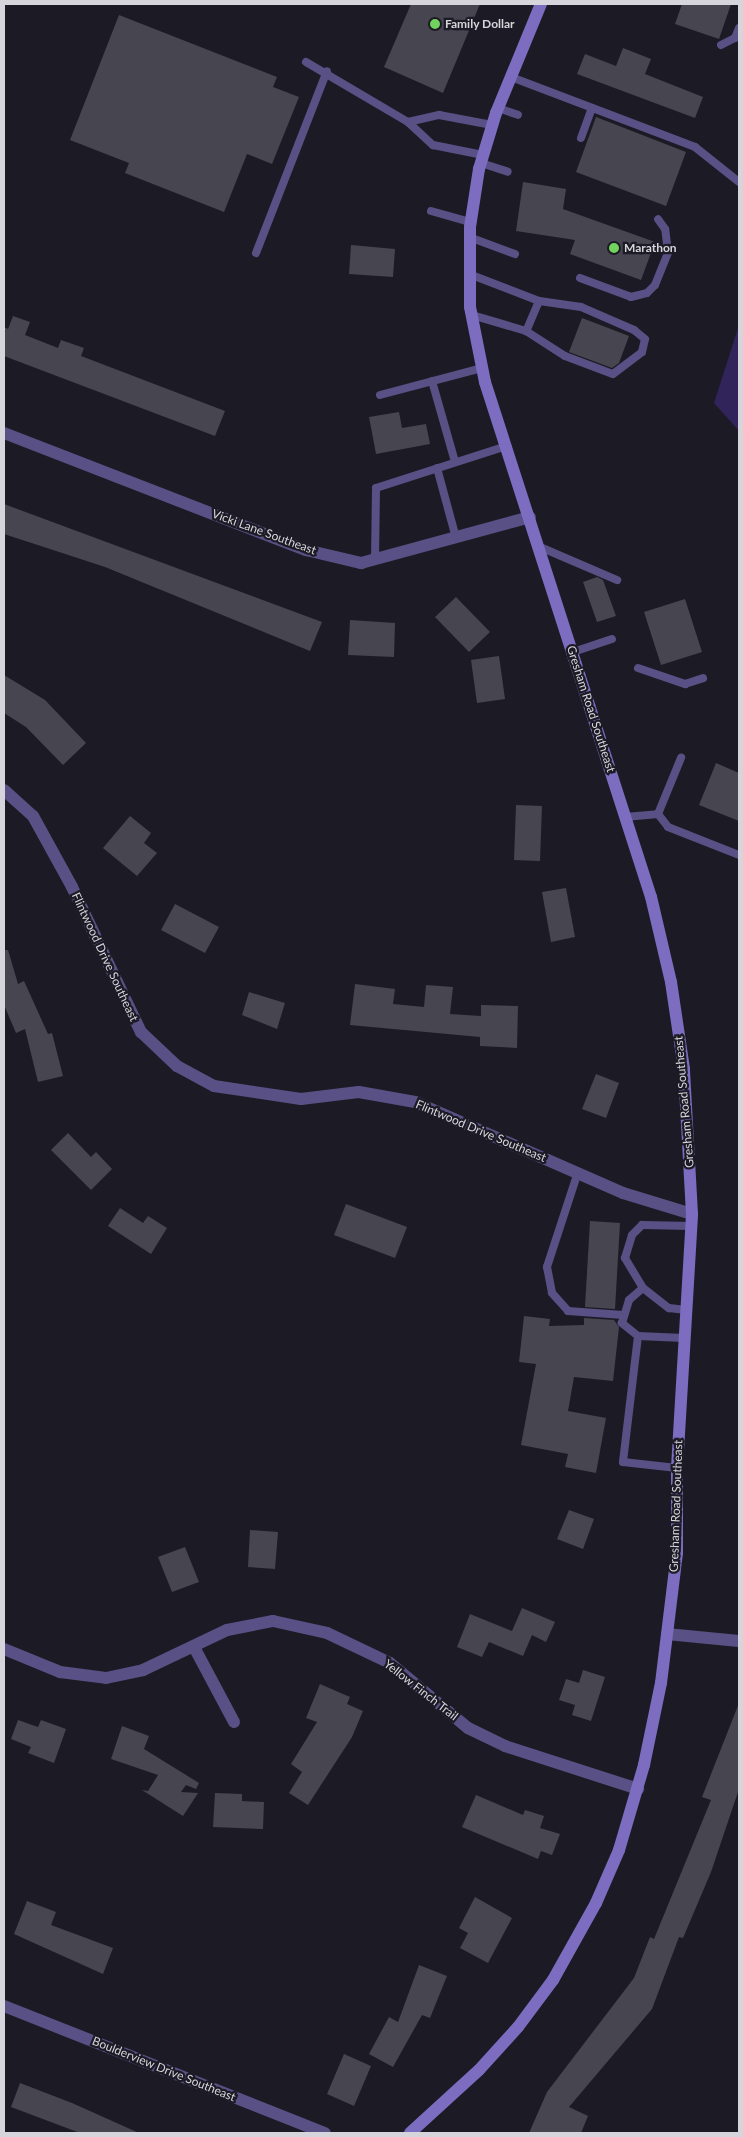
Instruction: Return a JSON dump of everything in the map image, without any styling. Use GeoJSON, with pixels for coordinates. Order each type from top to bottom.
{"type":"FeatureCollection","features":[{"type":"Feature","properties":{"kind":"street","name":"Gresham Road Southeast"},"geometry":{"type":"LineString","coordinates":[[410,2133],[478,2070],[553,1980],[596,1904],[619,1850],[638,1789],[661,1683],[677,1553],[677,1468],[692,1220],[684,1069],[671,982],[651,897],[482,368],[472,315],[469,237],[482,159],[498,108],[541,4]]}},
{"type":"Feature","properties":{"kind":"street","name":"Vicki Lane Southeast"},"geometry":{"type":"LineString","coordinates":[[4,433],[306,550],[361,563],[530,517]]}},
{"type":"Feature","properties":{"kind":"street","name":"Flintwood Drive Southeast"},"geometry":{"type":"LineString","coordinates":[[4,790],[37,824],[72,887],[141,1032],[177,1066],[214,1086],[301,1099],[360,1092],[415,1102],[623,1193],[692,1220]]}},
{"type":"Feature","properties":{"kind":"street","name":"Yellow Finch Trail"},"geometry":{"type":"LineString","coordinates":[[4,1649],[60,1672],[106,1678],[143,1670],[227,1630],[274,1621],[327,1632],[390,1663],[468,1728],[505,1746],[638,1789]]}},
{"type":"Feature","properties":{"kind":"street"},"geometry":{"type":"LineString","coordinates":[[667,1634],[739,1641]]}},
{"type":"Feature","properties":{"kind":"street"},"geometry":{"type":"LineString","coordinates":[[194,1647],[234,1722]]}},
{"type":"Feature","properties":{"kind":"street","name":"Boulderview Drive Southeast"},"geometry":{"type":"LineString","coordinates":[[4,2006],[325,2133]]}},
{"type":"Feature","properties":{"kind":"lane"},"geometry":{"type":"LineString","coordinates":[[721,45],[735,38],[739,28]]}},
{"type":"Feature","properties":{"kind":"lane"},"geometry":{"type":"LineString","coordinates":[[306,62],[327,71],[369,102],[408,122],[432,145],[482,159],[508,172]]}},
{"type":"Feature","properties":{"kind":"lane"},"geometry":{"type":"LineString","coordinates":[[256,253],[327,71]]}},
{"type":"Feature","properties":{"kind":"lane"},"geometry":{"type":"LineString","coordinates":[[511,77],[695,147],[739,182]]}},
{"type":"Feature","properties":{"kind":"lane"},"geometry":{"type":"LineString","coordinates":[[498,108],[518,115]]}},
{"type":"Feature","properties":{"kind":"lane"},"geometry":{"type":"LineString","coordinates":[[581,138],[592,108]]}},
{"type":"Feature","properties":{"kind":"lane"},"geometry":{"type":"LineString","coordinates":[[408,122],[439,115],[492,125]]}},
{"type":"Feature","properties":{"kind":"lane"},"geometry":{"type":"LineString","coordinates":[[431,210],[470,222]]}},
{"type":"Feature","properties":{"kind":"lane"},"geometry":{"type":"LineString","coordinates":[[580,278],[630,297],[647,293],[656,285],[668,252],[665,229],[658,219]]}},
{"type":"Feature","properties":{"kind":"lane"},"geometry":{"type":"LineString","coordinates":[[469,237],[515,254]]}},
{"type":"Feature","properties":{"kind":"lane"},"geometry":{"type":"LineString","coordinates":[[469,274],[539,301],[581,308],[634,330],[645,339],[642,352],[613,374],[565,356],[526,331],[472,315]]}},
{"type":"Feature","properties":{"kind":"lane"},"geometry":{"type":"LineString","coordinates":[[526,331],[539,301]]}},
{"type":"Feature","properties":{"kind":"lane"},"geometry":{"type":"LineString","coordinates":[[380,395],[482,368]]}},
{"type":"Feature","properties":{"kind":"lane"},"geometry":{"type":"LineString","coordinates":[[432,381],[455,462]]}},
{"type":"Feature","properties":{"kind":"lane"},"geometry":{"type":"LineString","coordinates":[[375,560],[376,488],[507,446]]}},
{"type":"Feature","properties":{"kind":"lane"},"geometry":{"type":"LineString","coordinates":[[438,468],[456,538]]}},
{"type":"Feature","properties":{"kind":"lane"},"geometry":{"type":"LineString","coordinates":[[540,546],[617,580]]}},
{"type":"Feature","properties":{"kind":"lane"},"geometry":{"type":"LineString","coordinates":[[573,652],[612,639]]}},
{"type":"Feature","properties":{"kind":"lane"},"geometry":{"type":"LineString","coordinates":[[638,668],[685,684],[703,678]]}},
{"type":"Feature","properties":{"kind":"lane"},"geometry":{"type":"LineString","coordinates":[[658,814],[681,758]]}},
{"type":"Feature","properties":{"kind":"lane"},"geometry":{"type":"LineString","coordinates":[[626,817],[658,814]]}},
{"type":"Feature","properties":{"kind":"lane"},"geometry":{"type":"LineString","coordinates":[[658,814],[668,827],[739,855]]}},
{"type":"Feature","properties":{"kind":"lane"},"geometry":{"type":"LineString","coordinates":[[578,1172],[547,1267],[552,1293],[568,1311],[623,1315]]}},
{"type":"Feature","properties":{"kind":"lane"},"geometry":{"type":"LineString","coordinates":[[686,1310],[669,1308],[642,1288],[625,1258],[632,1236],[642,1225],[692,1220]]}},
{"type":"Feature","properties":{"kind":"lane"},"geometry":{"type":"LineString","coordinates":[[642,1288],[629,1300],[622,1323],[638,1336],[684,1338]]}},
{"type":"Feature","properties":{"kind":"lane"},"geometry":{"type":"LineString","coordinates":[[638,1336],[623,1462],[677,1468]]}},
{"type":"Feature","properties":{"kind":"shaded area"},"geometry":{"type":"Polygon","coordinates":[[[739,325],[739,431],[714,403],[739,325]]]}},
{"type":"Feature","properties":{"kind":"building"},"geometry":{"type":"Polygon","coordinates":[[[411,4],[480,4],[443,93],[384,67],[411,4]]]}},
{"type":"Feature","properties":{"kind":"building"},"geometry":{"type":"Polygon","coordinates":[[[682,4],[731,4],[719,39],[675,24],[682,4]]]}},
{"type":"Feature","properties":{"kind":"building"},"geometry":{"type":"Polygon","coordinates":[[[119,15],[277,77],[273,87],[299,97],[272,164],[247,154],[224,212],[125,173],[129,163],[70,140],[119,15]]]}},
{"type":"Feature","properties":{"kind":"building"},"geometry":{"type":"Polygon","coordinates":[[[623,48],[651,59],[645,74],[703,97],[695,118],[577,74],[585,54],[616,66],[623,48]]]}},
{"type":"Feature","properties":{"kind":"building"},"geometry":{"type":"Polygon","coordinates":[[[596,117],[686,152],[666,206],[576,172],[596,117]]]}},
{"type":"Feature","properties":{"kind":"building"},"geometry":{"type":"Polygon","coordinates":[[[523,182],[566,189],[563,209],[655,242],[641,280],[570,254],[575,240],[516,231],[523,182]]]}},
{"type":"Feature","properties":{"kind":"building"},"geometry":{"type":"Polygon","coordinates":[[[351,245],[395,249],[393,277],[349,274],[351,245]]]}},
{"type":"Feature","properties":{"kind":"building"},"geometry":{"type":"Polygon","coordinates":[[[13,316],[30,322],[25,335],[58,348],[61,340],[84,348],[81,356],[225,411],[215,436],[4,356],[4,327],[8,329],[13,316]]]}},
{"type":"Feature","properties":{"kind":"building"},"geometry":{"type":"Polygon","coordinates":[[[582,318],[629,336],[619,363],[612,368],[569,352],[582,318]]]}},
{"type":"Feature","properties":{"kind":"building"},"geometry":{"type":"Polygon","coordinates":[[[399,412],[402,428],[426,424],[430,444],[376,454],[369,417],[399,412]]]}},
{"type":"Feature","properties":{"kind":"building"},"geometry":{"type":"Polygon","coordinates":[[[4,504],[322,622],[310,651],[105,567],[4,534],[4,504]]]}},
{"type":"Feature","properties":{"kind":"building"},"geometry":{"type":"Polygon","coordinates":[[[597,577],[603,580],[616,616],[597,622],[583,582],[597,577]]]}},
{"type":"Feature","properties":{"kind":"building"},"geometry":{"type":"Polygon","coordinates":[[[456,597],[490,632],[469,652],[435,617],[456,597]]]}},
{"type":"Feature","properties":{"kind":"building"},"geometry":{"type":"Polygon","coordinates":[[[685,599],[702,652],[661,665],[644,612],[685,599]]]}},
{"type":"Feature","properties":{"kind":"building"},"geometry":{"type":"Polygon","coordinates":[[[350,620],[395,623],[394,657],[348,655],[350,620]]]}},
{"type":"Feature","properties":{"kind":"building"},"geometry":{"type":"Polygon","coordinates":[[[499,656],[505,699],[477,703],[471,660],[499,656]]]}},
{"type":"Feature","properties":{"kind":"building"},"geometry":{"type":"Polygon","coordinates":[[[4,675],[45,700],[86,743],[63,765],[26,727],[4,713],[4,675]]]}},
{"type":"Feature","properties":{"kind":"building"},"geometry":{"type":"Polygon","coordinates":[[[716,763],[739,773],[739,821],[699,805],[716,763]]]}},
{"type":"Feature","properties":{"kind":"building"},"geometry":{"type":"Polygon","coordinates":[[[516,805],[542,806],[540,861],[514,860],[516,805]]]}},
{"type":"Feature","properties":{"kind":"building"},"geometry":{"type":"Polygon","coordinates":[[[130,816],[151,833],[144,843],[157,853],[137,876],[103,848],[130,816]]]}},
{"type":"Feature","properties":{"kind":"building"},"geometry":{"type":"Polygon","coordinates":[[[566,888],[575,937],[551,942],[542,892],[566,888]]]}},
{"type":"Feature","properties":{"kind":"building"},"geometry":{"type":"Polygon","coordinates":[[[175,904],[219,927],[205,953],[161,930],[175,904]]]}},
{"type":"Feature","properties":{"kind":"building"},"geometry":{"type":"Polygon","coordinates":[[[4,950],[8,950],[18,984],[24,981],[48,1034],[52,1033],[63,1076],[38,1082],[25,1029],[16,1033],[4,1005],[4,950]]]}},
{"type":"Feature","properties":{"kind":"building"},"geometry":{"type":"Polygon","coordinates":[[[355,984],[395,989],[393,1004],[424,1007],[426,985],[453,987],[450,1014],[481,1016],[481,1005],[518,1006],[517,1048],[480,1046],[480,1037],[350,1025],[355,984]]]}},
{"type":"Feature","properties":{"kind":"building"},"geometry":{"type":"Polygon","coordinates":[[[249,992],[285,1003],[277,1029],[242,1015],[249,992]]]}},
{"type":"Feature","properties":{"kind":"building"},"geometry":{"type":"Polygon","coordinates":[[[596,1074],[619,1083],[606,1118],[582,1109],[596,1074]]]}},
{"type":"Feature","properties":{"kind":"building"},"geometry":{"type":"Polygon","coordinates":[[[68,1133],[91,1157],[96,1152],[112,1169],[91,1190],[51,1150],[68,1133]]]}},
{"type":"Feature","properties":{"kind":"building"},"geometry":{"type":"Polygon","coordinates":[[[346,1204],[407,1227],[395,1258],[334,1235],[346,1204]]]}},
{"type":"Feature","properties":{"kind":"building"},"geometry":{"type":"Polygon","coordinates":[[[120,1208],[143,1223],[148,1216],[167,1228],[151,1254],[108,1226],[120,1208]]]}},
{"type":"Feature","properties":{"kind":"building"},"geometry":{"type":"Polygon","coordinates":[[[590,1221],[620,1223],[615,1309],[585,1307],[590,1221]]]}},
{"type":"Feature","properties":{"kind":"building"},"geometry":{"type":"Polygon","coordinates":[[[524,1316],[550,1319],[549,1326],[584,1325],[584,1318],[614,1320],[619,1327],[613,1381],[574,1377],[568,1411],[606,1418],[596,1473],[565,1467],[568,1454],[521,1445],[536,1364],[519,1362],[524,1316]]]}},
{"type":"Feature","properties":{"kind":"building"},"geometry":{"type":"Polygon","coordinates":[[[569,1510],[594,1519],[583,1549],[557,1539],[569,1510]]]}},
{"type":"Feature","properties":{"kind":"building"},"geometry":{"type":"Polygon","coordinates":[[[250,1530],[278,1532],[275,1569],[248,1567],[250,1530]]]}},
{"type":"Feature","properties":{"kind":"building"},"geometry":{"type":"Polygon","coordinates":[[[185,1547],[199,1582],[172,1592],[158,1557],[185,1547]]]}},
{"type":"Feature","properties":{"kind":"building"},"geometry":{"type":"Polygon","coordinates":[[[522,1608],[555,1622],[546,1642],[532,1635],[523,1656],[489,1642],[482,1657],[457,1647],[470,1614],[512,1631],[522,1608]]]}},
{"type":"Feature","properties":{"kind":"building"},"geometry":{"type":"Polygon","coordinates":[[[583,1670],[605,1677],[591,1721],[572,1715],[575,1705],[559,1700],[566,1679],[579,1683],[583,1670]]]}},
{"type":"Feature","properties":{"kind":"building"},"geometry":{"type":"Polygon","coordinates":[[[320,1684],[350,1697],[347,1704],[363,1711],[352,1737],[308,1805],[289,1793],[302,1772],[291,1764],[317,1722],[306,1718],[320,1684]]]}},
{"type":"Feature","properties":{"kind":"building"},"geometry":{"type":"Polygon","coordinates":[[[739,1703],[739,1789],[711,1872],[683,1938],[679,1937],[652,2009],[569,2107],[588,2116],[581,2133],[529,2133],[547,2092],[634,1978],[650,1937],[654,1939],[711,1800],[702,1797],[739,1703]]]}},
{"type":"Feature","properties":{"kind":"building"},"geometry":{"type":"Polygon","coordinates":[[[18,1720],[38,1727],[41,1720],[66,1729],[54,1763],[28,1753],[31,1747],[11,1739],[18,1720]]]}},
{"type":"Feature","properties":{"kind":"building"},"geometry":{"type":"Polygon","coordinates":[[[122,1726],[149,1736],[144,1749],[199,1783],[196,1789],[186,1785],[181,1792],[198,1793],[183,1816],[142,1790],[148,1791],[158,1775],[111,1759],[122,1726]]]}},
{"type":"Feature","properties":{"kind":"building"},"geometry":{"type":"Polygon","coordinates":[[[215,1793],[242,1794],[242,1801],[264,1802],[263,1829],[213,1827],[215,1793]]]}},
{"type":"Feature","properties":{"kind":"building"},"geometry":{"type":"Polygon","coordinates":[[[476,1795],[523,1815],[525,1810],[544,1816],[540,1828],[560,1834],[552,1855],[541,1851],[538,1859],[462,1827],[476,1795]]]}},
{"type":"Feature","properties":{"kind":"building"},"geometry":{"type":"Polygon","coordinates":[[[475,1897],[512,1918],[488,1963],[460,1948],[468,1933],[459,1928],[475,1897]]]}},
{"type":"Feature","properties":{"kind":"building"},"geometry":{"type":"Polygon","coordinates":[[[27,1901],[56,1912],[51,1925],[113,1948],[103,1974],[14,1934],[27,1901]]]}},
{"type":"Feature","properties":{"kind":"building"},"geometry":{"type":"Polygon","coordinates":[[[419,1965],[447,1976],[430,2018],[422,2015],[393,2067],[369,2054],[389,2017],[398,2022],[419,1965]]]}},
{"type":"Feature","properties":{"kind":"building"},"geometry":{"type":"Polygon","coordinates":[[[344,2054],[371,2066],[354,2106],[327,2094],[344,2054]]]}},
{"type":"Feature","properties":{"kind":"building"},"geometry":{"type":"Polygon","coordinates":[[[20,2083],[72,2103],[139,2133],[80,2133],[11,2107],[20,2083]]]}},
{"type":"Feature","properties":{"kind":"place","name":"Family Dollar"},"geometry":{"type":"Point","coordinates":[435,24]}},
{"type":"Feature","properties":{"kind":"place","name":"Marathon"},"geometry":{"type":"Point","coordinates":[614,248]}}]}
